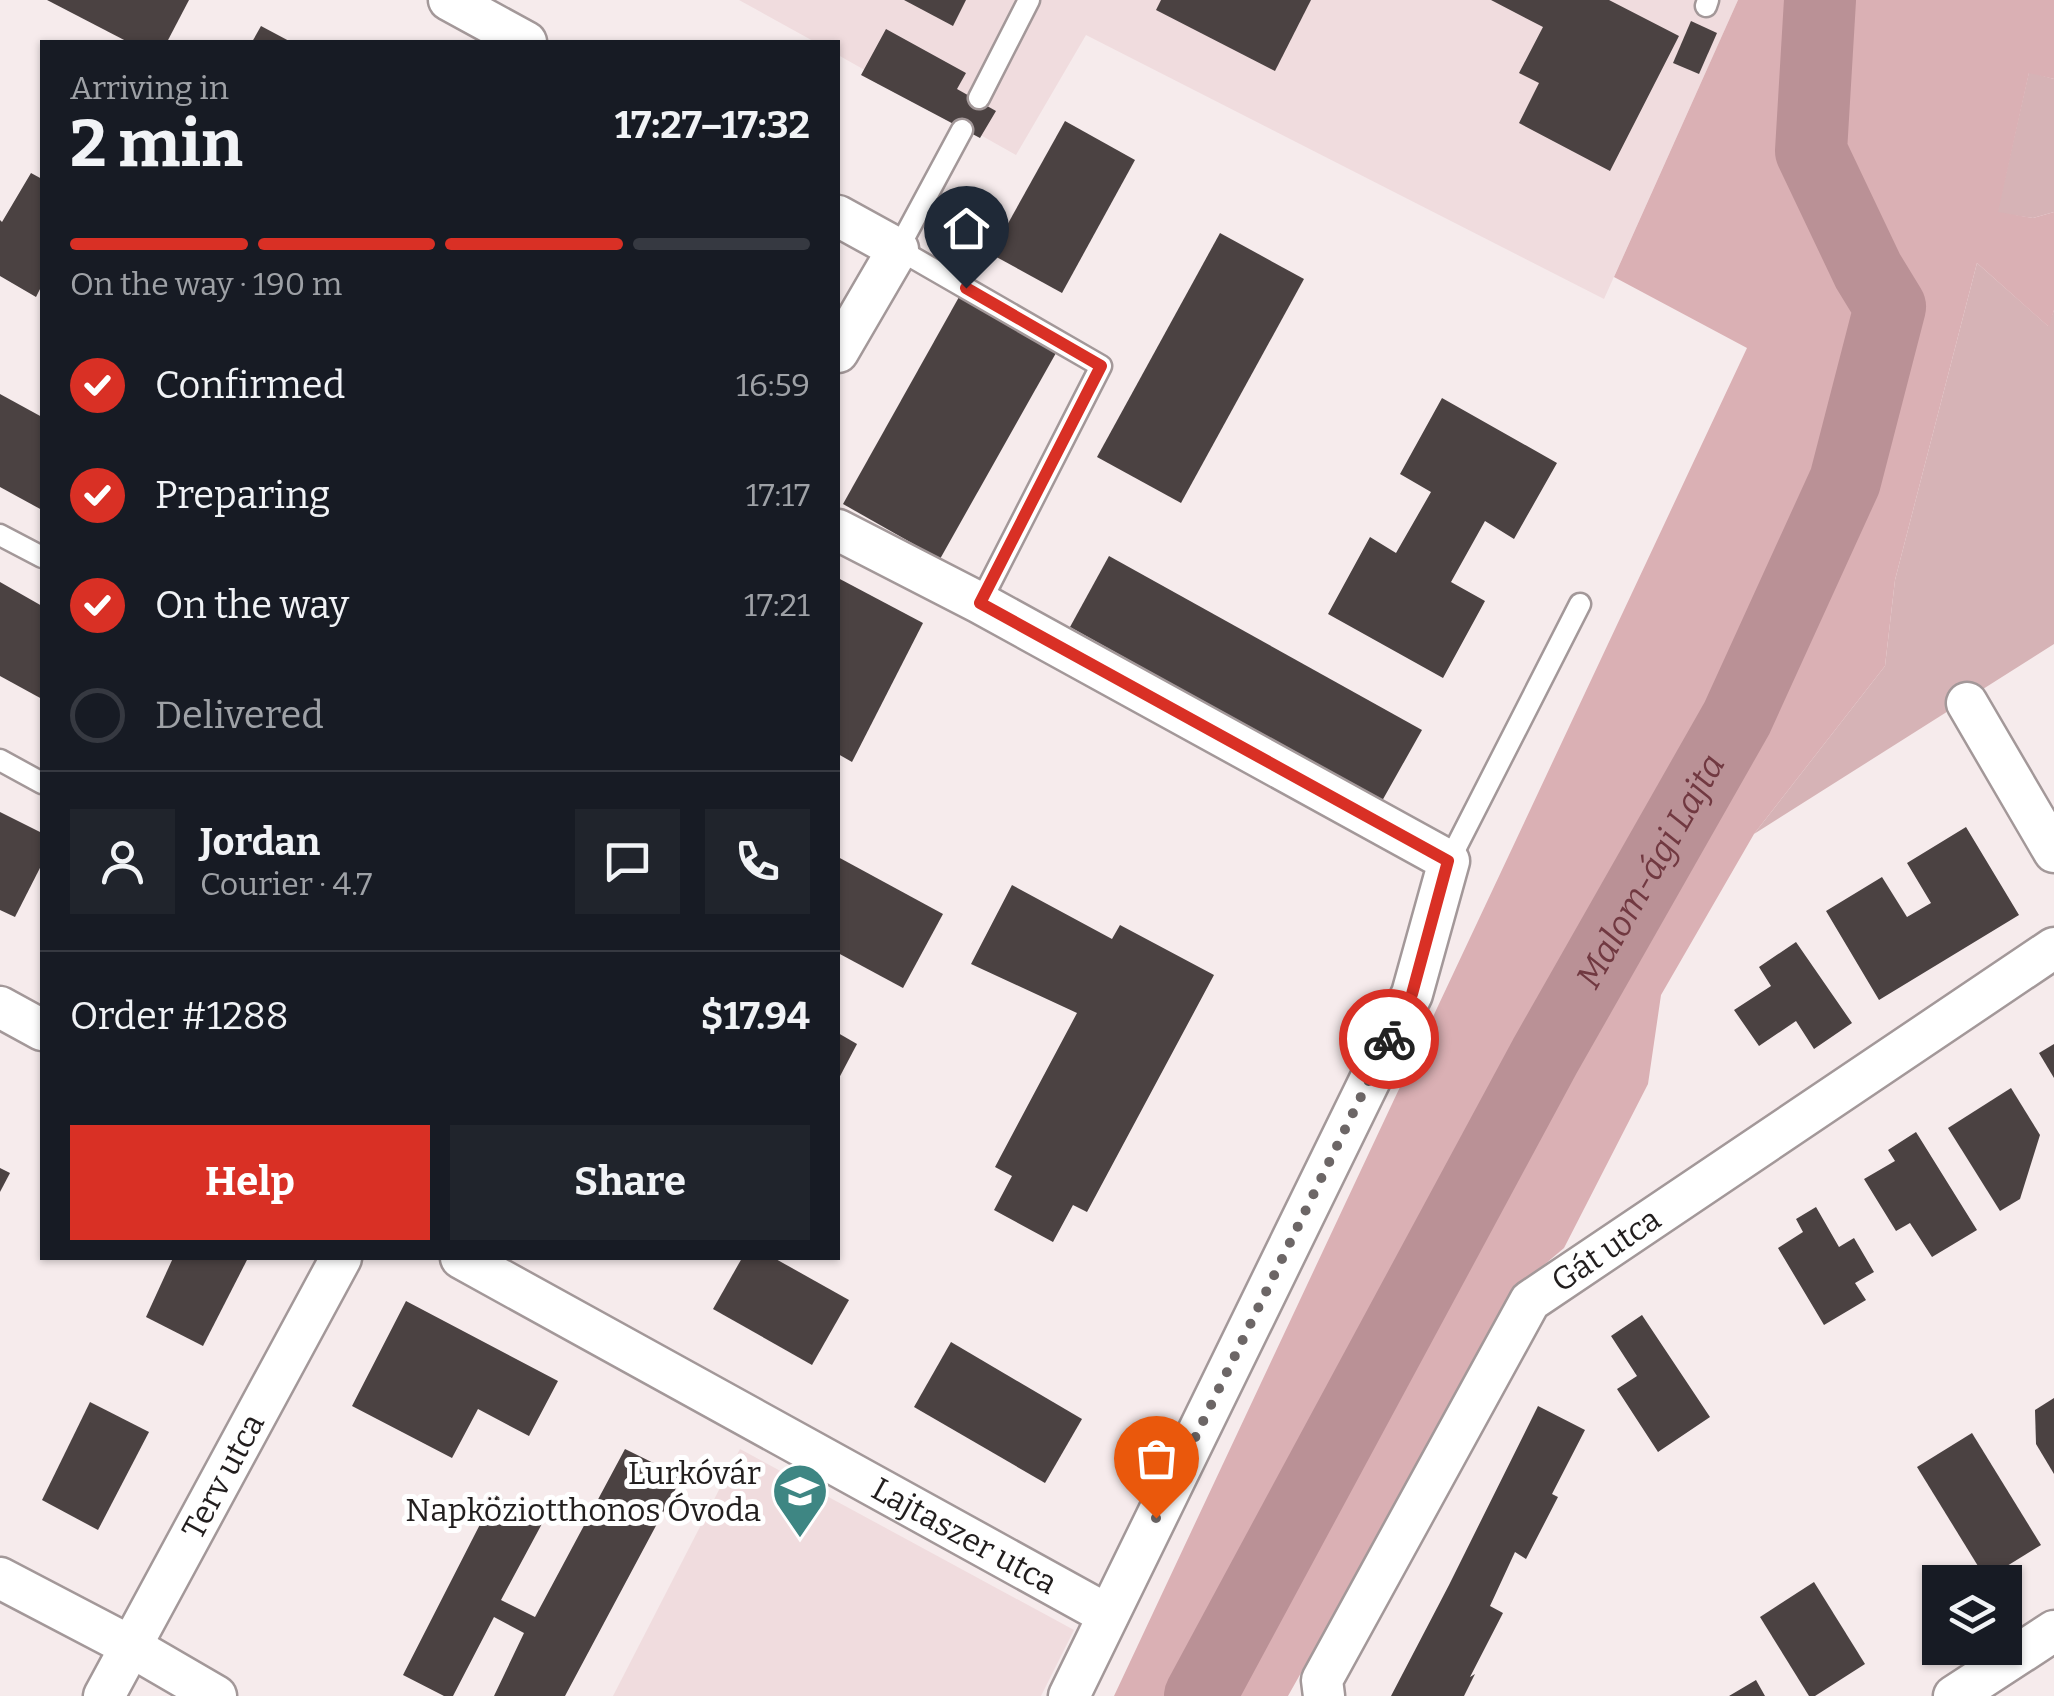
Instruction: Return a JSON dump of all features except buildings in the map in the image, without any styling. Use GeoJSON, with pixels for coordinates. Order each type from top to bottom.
{"type":"FeatureCollection","features":[{"type":"Feature","properties":{"kind":"street"},"geometry":{"type":"LineString","coordinates":[[449,0],[522,40]]}},
{"type":"Feature","properties":{"kind":"street"},"geometry":{"type":"LineString","coordinates":[[840,217],[898,249],[840,349]]}},
{"type":"Feature","properties":{"kind":"street"},"geometry":{"type":"LineString","coordinates":[[840,531],[980,603],[1448,861],[1412,994],[1070,1696]]}},
{"type":"Feature","properties":{"kind":"street"},"geometry":{"type":"LineString","coordinates":[[1967,704],[2054,852]]}},
{"type":"Feature","properties":{"kind":"street","name":"Gát utca"},"geometry":{"type":"LineString","coordinates":[[1324,1696],[1322,1680],[1530,1301],[2054,948]]}},
{"type":"Feature","properties":{"kind":"street"},"geometry":{"type":"LineString","coordinates":[[0,1008],[40,1029]]}},
{"type":"Feature","properties":{"kind":"street","name":"Terv utca"},"geometry":{"type":"LineString","coordinates":[[104,1696],[340,1260]]}},
{"type":"Feature","properties":{"kind":"street","name":"Lajtaszer utca"},"geometry":{"type":"LineString","coordinates":[[466,1260],[1108,1616]]}},
{"type":"Feature","properties":{"kind":"street"},"geometry":{"type":"LineString","coordinates":[[0,1578],[216,1696]]}},
{"type":"Feature","properties":{"kind":"street"},"geometry":{"type":"LineString","coordinates":[[1954,1696],[2054,1631]]}},
{"type":"Feature","properties":{"kind":"lane"},"geometry":{"type":"LineString","coordinates":[[978,98],[1029,0]]}},
{"type":"Feature","properties":{"kind":"lane"},"geometry":{"type":"LineString","coordinates":[[962,130],[898,249],[1101,366],[980,603]]}},
{"type":"Feature","properties":{"kind":"lane"},"geometry":{"type":"LineString","coordinates":[[0,535],[40,557]]}},
{"type":"Feature","properties":{"kind":"lane"},"geometry":{"type":"LineString","coordinates":[[1448,861],[1580,604]]}},
{"type":"Feature","properties":{"kind":"lane"},"geometry":{"type":"LineString","coordinates":[[0,760],[40,782]]}},
{"type":"Feature","properties":{"kind":"shaded area"},"geometry":{"type":"Polygon","coordinates":[[[739,0],[1738,0],[1604,299],[1086,35],[1016,155],[840,56],[840,40],[811,40],[739,0]]]}},
{"type":"Feature","properties":{"kind":"shaded area"},"geometry":{"type":"Polygon","coordinates":[[[1738,0],[2054,0],[2054,79],[2029,73],[1998,212],[2033,218],[2054,212],[2054,310],[2049,327],[1977,263],[1895,580],[1885,666],[1754,834],[1661,995],[1648,1084],[1564,1248],[1518,1287],[1288,1696],[1114,1696],[1747,348],[1614,277],[1738,0]]]}},
{"type":"Feature","properties":{"kind":"shaded area"},"geometry":{"type":"Polygon","coordinates":[[[2029,72],[2054,79],[2054,212],[2033,218],[1997,213],[2029,72]]]}},
{"type":"Feature","properties":{"kind":"shaded area"},"geometry":{"type":"Polygon","coordinates":[[[1977,263],[2048,326],[2054,310],[2054,644],[1754,834],[1885,666],[1895,580],[1977,263]]]}},
{"type":"Feature","properties":{"kind":"shaded area","name":"Lurkóvár Napköziotthonos Óvoda"},"geometry":{"type":"Polygon","coordinates":[[[740,1449],[1074,1630],[1041,1696],[613,1696],[740,1449]]]}},
{"type":"Feature","properties":{"kind":"waterway","name":"Malom-ági Lajta"},"geometry":{"type":"LineString","coordinates":[[1200,1696],[1545,1056],[1737,718],[1845,481],[1890,307],[1868,271],[1811,151],[1820,0]]}},
{"type":"Feature","properties":{"kind":"way so far"},"geometry":{"type":"LineString","coordinates":[[1156,1518],[1389,1039]]}},
{"type":"Feature","properties":{"kind":"place","name":"Lurkóvár Napköziotthonos Óvoda"},"geometry":{"type":"Point","coordinates":[800,1540]}},
{"type":"Feature","properties":{"kind":"route"},"geometry":{"type":"LineString","coordinates":[[966,288],[1101,366],[980,603],[1448,861],[1412,994],[1389,1039]]}}]}
